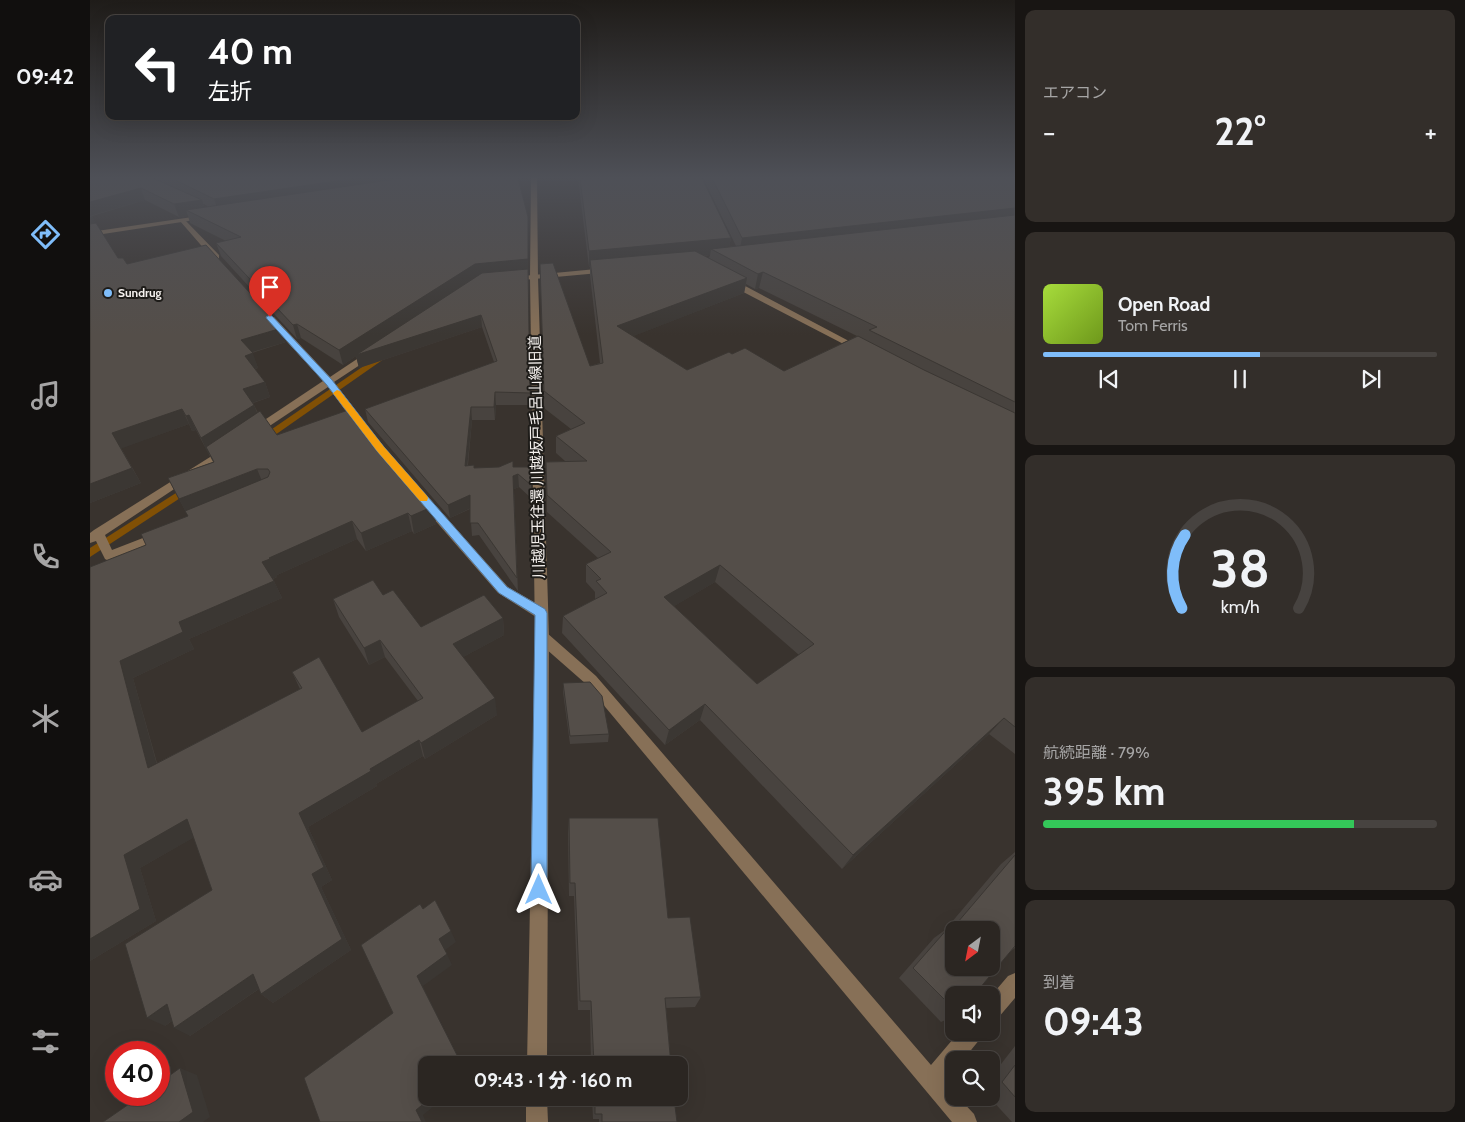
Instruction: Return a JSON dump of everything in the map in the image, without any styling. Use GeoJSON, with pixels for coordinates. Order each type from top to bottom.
{"type":"FeatureCollection","features":[{"type":"Feature","properties":{"kind":"street"},"geometry":{"type":"LineString","coordinates":[[90,234],[114,230]]}},
{"type":"Feature","properties":{"kind":"street"},"geometry":{"type":"LineString","coordinates":[[191,230],[220,262]]}},
{"type":"Feature","properties":{"kind":"street","name":"川越児玉往還 川越坂戸毛呂山線旧道"},"geometry":{"type":"LineString","coordinates":[[534,230],[542,636],[538,1056]]}},
{"type":"Feature","properties":{"kind":"street"},"geometry":{"type":"LineString","coordinates":[[498,280],[618,269]]}},
{"type":"Feature","properties":{"kind":"street"},"geometry":{"type":"LineString","coordinates":[[718,275],[865,352]]}},
{"type":"Feature","properties":{"kind":"street"},"geometry":{"type":"LineString","coordinates":[[264,310],[329,382],[369,434]]}},
{"type":"Feature","properties":{"kind":"street"},"geometry":{"type":"LineString","coordinates":[[172,530],[109,556],[94,536],[384,345]]}},
{"type":"Feature","properties":{"kind":"street"},"geometry":{"type":"LineString","coordinates":[[419,494],[503,590],[541,613]]}},
{"type":"Feature","properties":{"kind":"street"},"geometry":{"type":"LineString","coordinates":[[542,636],[590,680],[966,1122]]}},
{"type":"Feature","properties":{"kind":"street"},"geometry":{"type":"LineString","coordinates":[[1000,1000],[1015,983]]}},
{"type":"Feature","properties":{"kind":"street"},"geometry":{"type":"LineString","coordinates":[[931,1081],[965,1041]]}},
{"type":"Feature","properties":{"kind":"street"},"geometry":{"type":"LineString","coordinates":[[537,1106],[537,1122]]}},
{"type":"Feature","properties":{"kind":"building"},"geometry":{"type":"Polygon","coordinates":[[[90,230],[101,230],[118,258],[123,258],[127,264],[206,245],[282,328],[241,340],[253,353],[245,356],[265,382],[243,389],[254,405],[201,438],[189,415],[186,416],[182,409],[112,433],[132,468],[90,484],[90,230]]]}},
{"type":"Feature","properties":{"kind":"building"},"geometry":{"type":"Polygon","coordinates":[[[227,230],[528,230],[528,259],[475,264],[339,350],[297,324],[293,325],[216,243],[241,237],[227,230]]]}},
{"type":"Feature","properties":{"kind":"building"},"geometry":{"type":"Polygon","coordinates":[[[586,230],[727,230],[731,238],[589,251],[586,230]]]}},
{"type":"Feature","properties":{"kind":"building"},"geometry":{"type":"Polygon","coordinates":[[[738,230],[812,230],[742,238],[738,230]]]}},
{"type":"Feature","properties":{"kind":"building"},"geometry":{"type":"Polygon","coordinates":[[[878,230],[1015,230],[1015,402],[869,330],[877,327],[763,272],[758,274],[711,249],[878,230]]]}},
{"type":"Feature","properties":{"kind":"building"},"geometry":{"type":"Polygon","coordinates":[[[695,251],[747,278],[617,326],[687,370],[729,352],[732,354],[745,348],[784,371],[858,336],[1015,413],[1015,727],[1004,718],[853,855],[705,704],[669,730],[563,616],[607,593],[596,581],[601,579],[586,564],[611,552],[547,495],[546,462],[587,461],[556,436],[585,423],[544,391],[540,264],[553,263],[590,366],[603,363],[590,260],[695,251]],[[720,565],[664,597],[757,684],[814,644],[720,565]]]}},
{"type":"Feature","properties":{"kind":"building"},"geometry":{"type":"Polygon","coordinates":[[[528,269],[530,393],[495,392],[494,407],[471,407],[465,466],[474,465],[474,468],[499,467],[513,461],[513,467],[531,467],[531,485],[518,474],[513,476],[517,578],[478,523],[470,523],[470,495],[448,505],[365,409],[497,361],[481,315],[356,355],[482,273],[528,269]]]}},
{"type":"Feature","properties":{"kind":"building"},"geometry":{"type":"Polygon","coordinates":[[[351,409],[434,506],[411,516],[408,513],[361,533],[352,521],[269,558],[262,562],[274,581],[179,622],[183,632],[120,661],[148,768],[302,688],[292,672],[319,657],[362,732],[423,698],[380,640],[364,648],[333,599],[373,580],[383,595],[393,590],[421,627],[484,595],[503,618],[453,644],[495,698],[421,743],[419,740],[370,769],[371,771],[299,813],[324,867],[312,874],[342,939],[261,994],[253,974],[174,1028],[167,1004],[147,1018],[125,944],[212,890],[187,819],[124,855],[140,909],[90,939],[90,567],[146,545],[141,534],[188,516],[185,511],[268,477],[270,472],[268,469],[257,469],[179,499],[168,478],[214,462],[206,447],[260,411],[277,435],[351,409]]]}},
{"type":"Feature","properties":{"kind":"building"},"geometry":{"type":"Polygon","coordinates":[[[590,682],[602,696],[609,734],[570,736],[563,683],[590,682]]]}},
{"type":"Feature","properties":{"kind":"building"},"geometry":{"type":"Polygon","coordinates":[[[569,818],[658,818],[668,918],[690,917],[701,997],[665,998],[670,1056],[594,1056],[591,1001],[580,1001],[575,883],[570,883],[569,818]]]}},
{"type":"Feature","properties":{"kind":"building"},"geometry":{"type":"Polygon","coordinates":[[[1015,855],[1015,946],[1000,964],[1000,921],[959,921],[1015,855]]]}},
{"type":"Feature","properties":{"kind":"building"},"geometry":{"type":"Polygon","coordinates":[[[435,900],[451,931],[439,939],[447,954],[417,976],[457,1056],[418,1056],[418,1106],[421,1106],[416,1110],[422,1122],[320,1122],[304,1078],[393,1013],[361,945],[420,904],[423,909],[435,900]]]}},
{"type":"Feature","properties":{"kind":"building"},"geometry":{"type":"Polygon","coordinates":[[[945,932],[945,976],[990,976],[982,986],[945,986],[945,1000],[913,968],[945,932]]]}},
{"type":"Feature","properties":{"kind":"building"},"geometry":{"type":"Polygon","coordinates":[[[1015,1065],[1015,1097],[1002,1082],[1015,1065]]]}},
{"type":"Feature","properties":{"kind":"building"},"geometry":{"type":"Polygon","coordinates":[[[180,1068],[193,1112],[179,1122],[103,1122],[126,1106],[170,1106],[170,1075],[180,1068]]]}},
{"type":"Feature","properties":{"kind":"building"},"geometry":{"type":"Polygon","coordinates":[[[595,1106],[675,1106],[677,1122],[602,1122],[602,1114],[595,1114],[595,1106]]]}},
{"type":"Feature","properties":{"kind":"waterway"},"geometry":{"type":"LineString","coordinates":[[262,440],[387,354]]}},
{"type":"Feature","properties":{"kind":"waterway"},"geometry":{"type":"LineString","coordinates":[[90,553],[190,487]]}},
{"type":"Feature","properties":{"kind":"slow traffic"},"geometry":{"type":"LineString","coordinates":[[337,393],[423,498]]}},
{"type":"Feature","properties":{"kind":"place","name":"Sundrug"},"geometry":{"type":"Point","coordinates":[108,293]}},
{"type":"Feature","properties":{"kind":"route"},"geometry":{"type":"LineString","coordinates":[[270,317],[329,382],[381,449],[503,590],[541,613],[539,890]]}}]}
